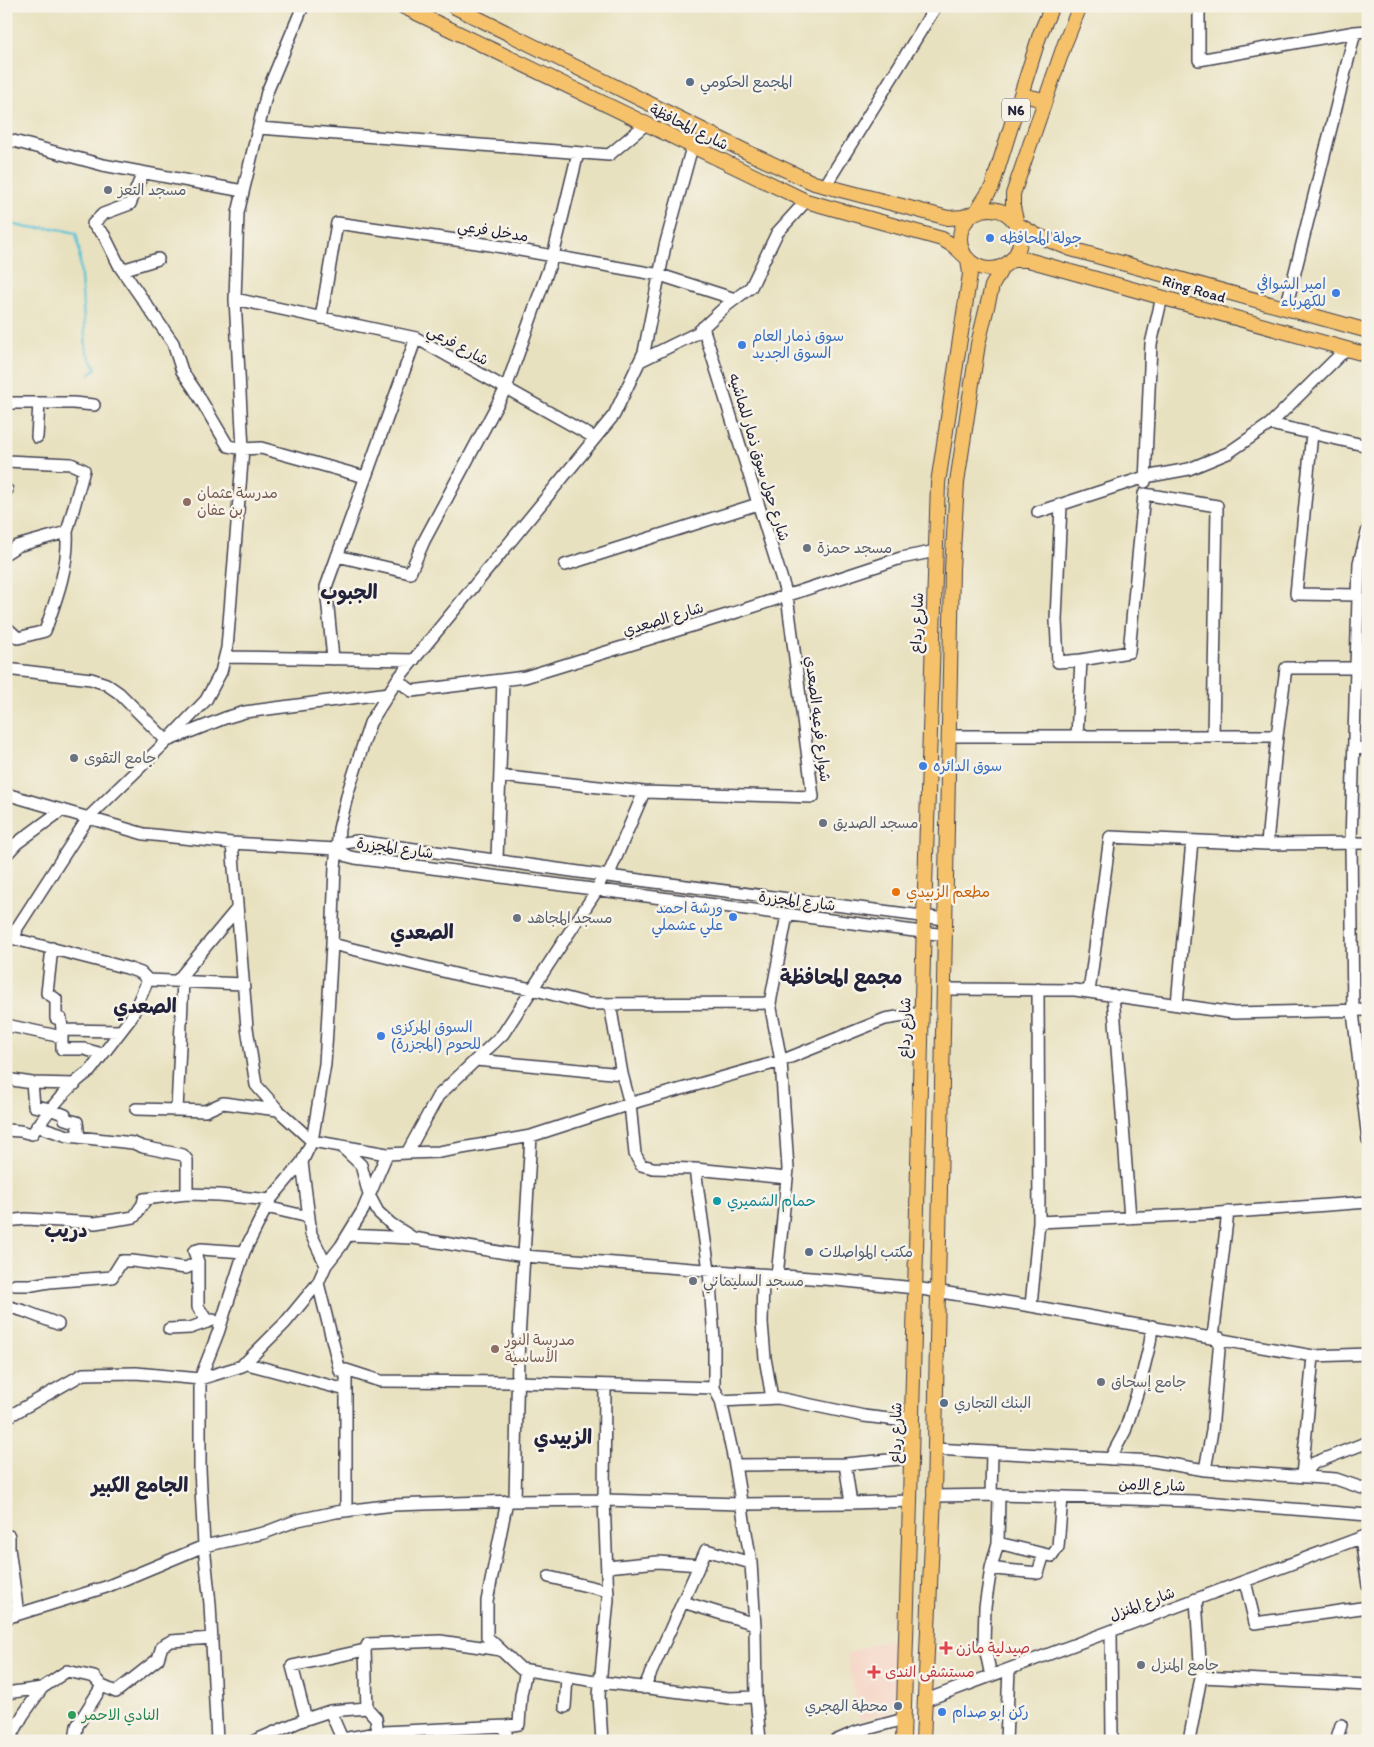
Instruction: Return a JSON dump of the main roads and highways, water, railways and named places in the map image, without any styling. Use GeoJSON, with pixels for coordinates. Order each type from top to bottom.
{"type":"FeatureCollection","features":[{"type":"Feature","properties":{"kind":"main road","name":"شارع المحافظة"},"geometry":{"type":"LineString","coordinates":[[402,6],[806,201],[942,239],[954,246],[968,259]]}},
{"type":"Feature","properties":{"kind":"main road","name":"شارع المحافظة"},"geometry":{"type":"LineString","coordinates":[[453,6],[751,154],[814,183],[948,218],[962,217],[976,212]]}},
{"type":"Feature","properties":{"kind":"main road","name":"N6"},"geometry":{"type":"LineString","coordinates":[[976,212],[992,187],[1040,34],[1052,6]]}},
{"type":"Feature","properties":{"kind":"main road","name":"N6"},"geometry":{"type":"LineString","coordinates":[[1016,224],[1013,194],[1065,43],[1080,6]]}},
{"type":"Feature","properties":{"kind":"main road"},"geometry":{"type":"LineString","coordinates":[[1021,94],[1045,100]]}},
{"type":"Feature","properties":{"kind":"main road"},"geometry":{"type":"LineString","coordinates":[[742,171],[751,154]]}},
{"type":"Feature","properties":{"kind":"main road"},"geometry":{"type":"LineString","coordinates":[[923,1741],[934,1496],[948,736],[952,569],[957,482],[978,344],[992,286],[1007,263],[1017,252],[1020,243],[1020,233],[1011,216],[994,208],[976,212],[969,218],[960,233],[963,251],[975,265],[984,268],[994,269],[1007,263]]}},
{"type":"Feature","properties":{"kind":"main road","name":"Ring Road"},"geometry":{"type":"LineString","coordinates":[[1016,224],[1036,235],[1071,249],[1368,331]]}},
{"type":"Feature","properties":{"kind":"main road","name":"شارع رداع"},"geometry":{"type":"LineString","coordinates":[[903,1741],[923,932],[938,483],[968,291],[970,274],[968,259]]}},
{"type":"Feature","properties":{"kind":"main road","name":"Ring Road"},"geometry":{"type":"LineString","coordinates":[[1007,263],[1028,260],[1368,355]]}},
{"type":"Feature","properties":{"kind":"waterway"},"geometry":{"type":"LineString","coordinates":[[6,223],[29,228],[53,228],[76,233],[79,248],[86,350],[96,368],[90,374]]}},
{"type":"Feature","properties":{"kind":"place","name":"المجمع الحكومي"},"geometry":{"type":"Point","coordinates":[690,82]}},
{"type":"Feature","properties":{"kind":"place","name":"مسجد التعز"},"geometry":{"type":"Point","coordinates":[108,190]}},
{"type":"Feature","properties":{"kind":"place","name":"جولة المحافظه"},"geometry":{"type":"Point","coordinates":[990,238]}},
{"type":"Feature","properties":{"kind":"place","name":"امير الشوافي للكهرباء"},"geometry":{"type":"Point","coordinates":[1336,293]}},
{"type":"Feature","properties":{"kind":"place","name":"سوق ذمار العام السوق الجديد"},"geometry":{"type":"Point","coordinates":[742,345]}},
{"type":"Feature","properties":{"kind":"place","name":"مدرسة عثمان بن عفان"},"geometry":{"type":"Point","coordinates":[187,502]}},
{"type":"Feature","properties":{"kind":"place","name":"مسجد حمزة"},"geometry":{"type":"Point","coordinates":[807,548]}},
{"type":"Feature","properties":{"kind":"place","name":"جامع التقوى"},"geometry":{"type":"Point","coordinates":[74,758]}},
{"type":"Feature","properties":{"kind":"place","name":"سوق الدائره"},"geometry":{"type":"Point","coordinates":[923,766]}},
{"type":"Feature","properties":{"kind":"place","name":"مسجد الصديق"},"geometry":{"type":"Point","coordinates":[823,823]}},
{"type":"Feature","properties":{"kind":"place","name":"مطعم الزبيدي"},"geometry":{"type":"Point","coordinates":[896,892]}},
{"type":"Feature","properties":{"kind":"place","name":"ورشة احمد علي عشملي"},"geometry":{"type":"Point","coordinates":[733,917]}},
{"type":"Feature","properties":{"kind":"place","name":"مسجد المجاهد"},"geometry":{"type":"Point","coordinates":[517,918]}},
{"type":"Feature","properties":{"kind":"place","name":"السوق المركزي للحوم (المجزرة)"},"geometry":{"type":"Point","coordinates":[381,1036]}},
{"type":"Feature","properties":{"kind":"place","name":"حمام الشميري"},"geometry":{"type":"Point","coordinates":[717,1201]}},
{"type":"Feature","properties":{"kind":"place","name":"مكتب المواصلات"},"geometry":{"type":"Point","coordinates":[809,1252]}},
{"type":"Feature","properties":{"kind":"place","name":"مسجد السليماني"},"geometry":{"type":"Point","coordinates":[693,1281]}},
{"type":"Feature","properties":{"kind":"place","name":"مدرسة النور الأساسية"},"geometry":{"type":"Point","coordinates":[495,1349]}},
{"type":"Feature","properties":{"kind":"place","name":"جامع إسحاق"},"geometry":{"type":"Point","coordinates":[1101,1382]}},
{"type":"Feature","properties":{"kind":"place","name":"البنك التجاري"},"geometry":{"type":"Point","coordinates":[944,1403]}},
{"type":"Feature","properties":{"kind":"place","name":"صيدلية مازن"},"geometry":{"type":"Point","coordinates":[946,1648]}},
{"type":"Feature","properties":{"kind":"place","name":"جامع المنزل"},"geometry":{"type":"Point","coordinates":[1141,1665]}},
{"type":"Feature","properties":{"kind":"place","name":"مستشفى الندى"},"geometry":{"type":"Point","coordinates":[874,1672]}},
{"type":"Feature","properties":{"kind":"place","name":"محطة الهجري"},"geometry":{"type":"Point","coordinates":[898,1706]}},
{"type":"Feature","properties":{"kind":"place","name":"ركن ابو صدام"},"geometry":{"type":"Point","coordinates":[942,1712]}},
{"type":"Feature","properties":{"kind":"place","name":"النادي الاحمر"},"geometry":{"type":"Point","coordinates":[72,1715]}},
{"type":"Feature","properties":{"kind":"district","name":"الجبوب"},"geometry":{"type":"Point","coordinates":[349,592]}},
{"type":"Feature","properties":{"kind":"district","name":"الصعدي"},"geometry":{"type":"Point","coordinates":[422,932]}},
{"type":"Feature","properties":{"kind":"district","name":"مجمع المحافظة"},"geometry":{"type":"Point","coordinates":[841,977]}},
{"type":"Feature","properties":{"kind":"district","name":"الصعدي"},"geometry":{"type":"Point","coordinates":[145,1006]}},
{"type":"Feature","properties":{"kind":"district","name":"دريب"},"geometry":{"type":"Point","coordinates":[66,1230]}},
{"type":"Feature","properties":{"kind":"district","name":"الزبيدي"},"geometry":{"type":"Point","coordinates":[563,1437]}},
{"type":"Feature","properties":{"kind":"district","name":"الجامع الكبير"},"geometry":{"type":"Point","coordinates":[140,1485]}}]}
